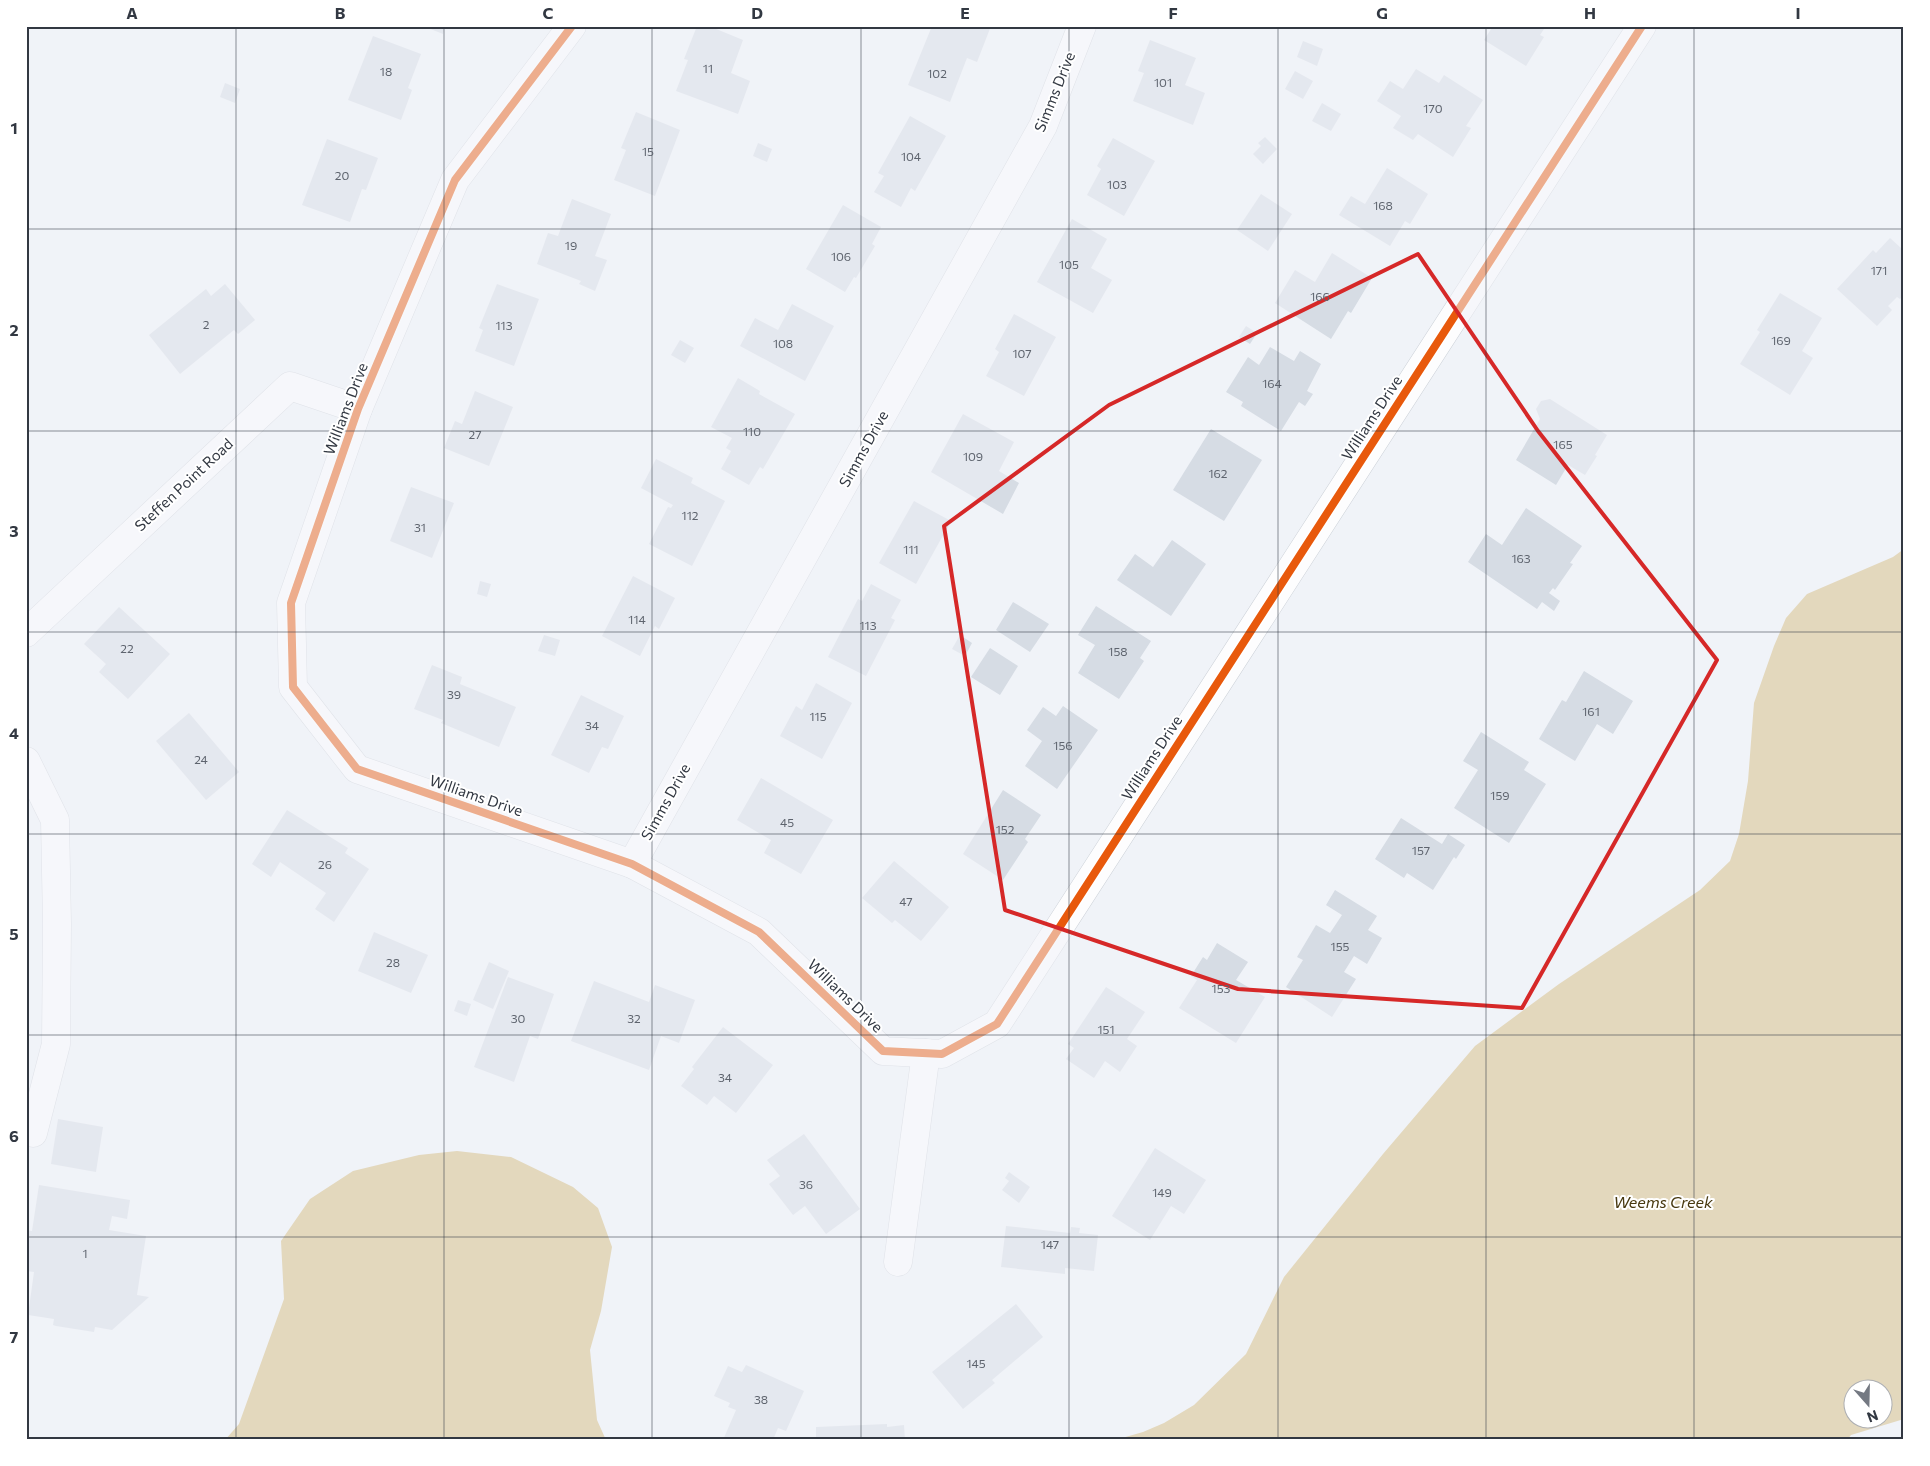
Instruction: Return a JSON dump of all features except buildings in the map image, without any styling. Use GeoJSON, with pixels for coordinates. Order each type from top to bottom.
{"type":"FeatureCollection","features":[{"type":"Feature","properties":{"kind":"street","name":"Williams Drive"},"geometry":{"type":"LineString","coordinates":[[572,26],[455,180],[358,410],[291,603],[293,687],[357,769],[632,864],[759,932],[882,1051],[942,1054],[997,1024],[1642,26]]}},
{"type":"Feature","properties":{"kind":"street","name":"Simms Drive"},"geometry":{"type":"LineString","coordinates":[[632,864],[1043,126],[1082,26]]}},
{"type":"Feature","properties":{"kind":"street","name":"Steffen Point Road"},"geometry":{"type":"LineString","coordinates":[[26,633],[290,386],[358,410]]}},
{"type":"Feature","properties":{"kind":"street"},"geometry":{"type":"LineString","coordinates":[[26,760],[55,820],[57,924],[56,1044],[32,1133]]}},
{"type":"Feature","properties":{"kind":"street"},"geometry":{"type":"LineString","coordinates":[[898,1262],[926,1053]]}},
{"type":"Feature","properties":{"kind":"highlighted area"},"geometry":{"type":"Polygon","coordinates":[[[1418,254],[1538,431],[1717,660],[1522,1008],[1238,989],[1005,910],[944,526],[1109,405],[1418,254]]]}},
{"type":"Feature","properties":{"kind":"water","name":"Weems Creek"},"geometry":{"type":"Polygon","coordinates":[[[1904,549],[1904,1419],[1892,1423],[1892,1378],[1842,1378],[1842,1428],[1874,1428],[1851,1435],[1847,1440],[1115,1440],[1143,1432],[1164,1423],[1194,1405],[1246,1354],[1284,1277],[1383,1154],[1475,1046],[1559,984],[1700,890],[1730,861],[1739,834],[1748,781],[1754,703],[1786,618],[1807,594],[1893,557],[1904,549]]]}},
{"type":"Feature","properties":{"kind":"water"},"geometry":{"type":"Polygon","coordinates":[[[457,1151],[511,1157],[573,1187],[598,1208],[612,1247],[601,1311],[590,1350],[597,1420],[606,1440],[225,1440],[239,1424],[284,1299],[281,1241],[310,1199],[353,1171],[419,1155],[457,1151]]]}},
{"type":"Feature","properties":{"kind":"cycle path"},"geometry":{"type":"LineString","coordinates":[[572,26],[455,180],[358,409],[291,603],[293,687],[357,769],[632,864],[759,932],[883,1051],[942,1054],[997,1024],[1642,26]]}}]}
